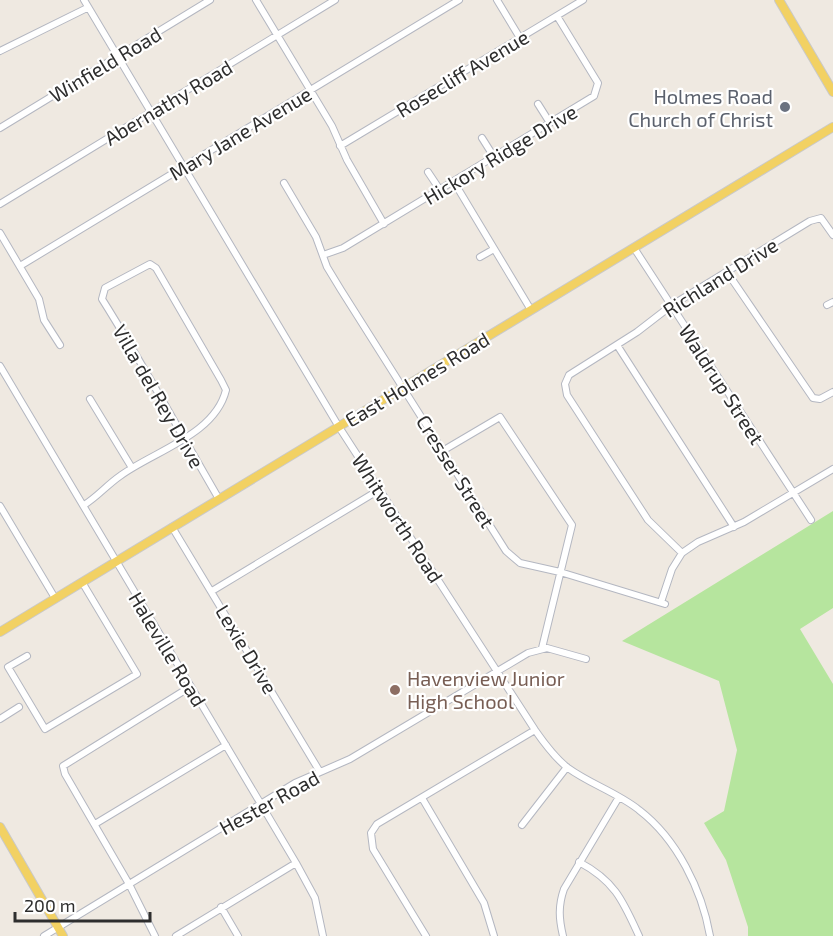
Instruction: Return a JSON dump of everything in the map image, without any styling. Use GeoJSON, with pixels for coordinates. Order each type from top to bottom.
{"type":"FeatureCollection","features":[{"type":"Feature","properties":{"kind":"main road"},"geometry":{"type":"LineString","coordinates":[[779,0],[833,92]]}},
{"type":"Feature","properties":{"kind":"main road","name":"East Holmes Road"},"geometry":{"type":"LineString","coordinates":[[0,632],[833,127]]}},
{"type":"Feature","properties":{"kind":"main road"},"geometry":{"type":"LineString","coordinates":[[0,827],[61,932]]}},
{"type":"Feature","properties":{"kind":"street","name":"Whitworth Road"},"geometry":{"type":"LineString","coordinates":[[84,0],[339,427],[534,730],[567,767],[650,819],[684,864],[698,893],[710,936]]}},
{"type":"Feature","properties":{"kind":"street","name":"Winfield Road"},"geometry":{"type":"LineString","coordinates":[[0,128],[210,0]]}},
{"type":"Feature","properties":{"kind":"street"},"geometry":{"type":"LineString","coordinates":[[256,0],[332,126],[340,146],[384,224]]}},
{"type":"Feature","properties":{"kind":"street","name":"Abernathy Road"},"geometry":{"type":"LineString","coordinates":[[0,204],[335,0]]}},
{"type":"Feature","properties":{"kind":"street","name":"Mary Jane Avenue"},"geometry":{"type":"LineString","coordinates":[[20,266],[459,0]]}},
{"type":"Feature","properties":{"kind":"street"},"geometry":{"type":"LineString","coordinates":[[497,0],[520,38]]}},
{"type":"Feature","properties":{"kind":"street","name":"Rosecliff Avenue"},"geometry":{"type":"LineString","coordinates":[[340,146],[584,0]]}},
{"type":"Feature","properties":{"kind":"street"},"geometry":{"type":"LineString","coordinates":[[0,51],[87,8]]}},
{"type":"Feature","properties":{"kind":"street","name":"Hickory Ridge Drive"},"geometry":{"type":"LineString","coordinates":[[323,255],[344,248],[594,96],[598,90],[598,83],[557,16]]}},
{"type":"Feature","properties":{"kind":"street"},"geometry":{"type":"LineString","coordinates":[[538,104],[550,123]]}},
{"type":"Feature","properties":{"kind":"street"},"geometry":{"type":"LineString","coordinates":[[482,138],[494,157]]}},
{"type":"Feature","properties":{"kind":"street"},"geometry":{"type":"LineString","coordinates":[[428,172],[440,190]]}},
{"type":"Feature","properties":{"kind":"street"},"geometry":{"type":"LineString","coordinates":[[454,182],[531,310]]}},
{"type":"Feature","properties":{"kind":"street","name":"Cresser Street"},"geometry":{"type":"LineString","coordinates":[[284,183],[316,237],[337,284],[506,551],[520,563],[560,572],[663,603],[672,569],[682,553]]}},
{"type":"Feature","properties":{"kind":"street","name":"Richland Drive"},"geometry":{"type":"LineString","coordinates":[[682,553],[648,519],[567,395],[565,384],[569,375],[617,345],[672,305],[810,221],[821,218],[833,235]]}},
{"type":"Feature","properties":{"kind":"street"},"geometry":{"type":"LineString","coordinates":[[0,233],[40,301],[44,320],[60,345]]}},
{"type":"Feature","properties":{"kind":"street","name":"Waldrup Street"},"geometry":{"type":"LineString","coordinates":[[634,248],[811,520]]}},
{"type":"Feature","properties":{"kind":"street"},"geometry":{"type":"LineString","coordinates":[[480,257],[494,249]]}},
{"type":"Feature","properties":{"kind":"street","name":"Villa del Rey Drive"},"geometry":{"type":"LineString","coordinates":[[184,437],[205,423],[224,399],[226,390],[154,265],[141,267],[102,292],[102,298],[219,499]]}},
{"type":"Feature","properties":{"kind":"street"},"geometry":{"type":"LineString","coordinates":[[727,272],[813,398],[820,399],[833,392]]}},
{"type":"Feature","properties":{"kind":"street"},"geometry":{"type":"LineString","coordinates":[[617,345],[734,527]]}},
{"type":"Feature","properties":{"kind":"street","name":"Haleville Road"},"geometry":{"type":"LineString","coordinates":[[0,366],[296,863],[315,898],[323,936]]}},
{"type":"Feature","properties":{"kind":"street"},"geometry":{"type":"LineString","coordinates":[[90,399],[132,468]]}},
{"type":"Feature","properties":{"kind":"street"},"geometry":{"type":"LineString","coordinates":[[444,450],[500,417],[572,525],[542,648],[586,659]]}},
{"type":"Feature","properties":{"kind":"street"},"geometry":{"type":"LineString","coordinates":[[84,505],[132,468],[184,437]]}},
{"type":"Feature","properties":{"kind":"street"},"geometry":{"type":"LineString","coordinates":[[682,553],[698,542],[734,527],[833,469]]}},
{"type":"Feature","properties":{"kind":"street"},"geometry":{"type":"LineString","coordinates":[[212,591],[379,490]]}},
{"type":"Feature","properties":{"kind":"street"},"geometry":{"type":"LineString","coordinates":[[0,506],[55,598]]}},
{"type":"Feature","properties":{"kind":"street","name":"Lexie Drive"},"geometry":{"type":"LineString","coordinates":[[172,527],[320,772]]}},
{"type":"Feature","properties":{"kind":"street"},"geometry":{"type":"LineString","coordinates":[[27,656],[8,668],[45,729],[137,674],[82,582]]}},
{"type":"Feature","properties":{"kind":"street","name":"Hester Road"},"geometry":{"type":"LineString","coordinates":[[44,936],[61,932],[129,884],[261,804],[320,772],[350,759],[528,653],[542,648]]}},
{"type":"Feature","properties":{"kind":"street"},"geometry":{"type":"LineString","coordinates":[[155,936],[129,884],[65,774],[63,766],[190,687]]}},
{"type":"Feature","properties":{"kind":"street"},"geometry":{"type":"LineString","coordinates":[[0,719],[20,707]]}},
{"type":"Feature","properties":{"kind":"street"},"geometry":{"type":"LineString","coordinates":[[426,936],[373,849],[371,834],[377,824],[534,730]]}},
{"type":"Feature","properties":{"kind":"street"},"geometry":{"type":"LineString","coordinates":[[94,824],[226,745]]}},
{"type":"Feature","properties":{"kind":"street"},"geometry":{"type":"LineString","coordinates":[[522,825],[567,767]]}},
{"type":"Feature","properties":{"kind":"street"},"geometry":{"type":"LineString","coordinates":[[422,798],[484,903],[494,936]]}},
{"type":"Feature","properties":{"kind":"street"},"geometry":{"type":"LineString","coordinates":[[563,936],[559,920],[560,903],[579,862],[619,798]]}},
{"type":"Feature","properties":{"kind":"street"},"geometry":{"type":"LineString","coordinates":[[579,862],[600,873],[611,883],[623,901],[639,936]]}},
{"type":"Feature","properties":{"kind":"street"},"geometry":{"type":"LineString","coordinates":[[176,936],[296,863]]}},
{"type":"Feature","properties":{"kind":"street"},"geometry":{"type":"LineString","coordinates":[[221,907],[238,936]]}},
{"type":"Feature","properties":{"kind":"green space"},"geometry":{"type":"Polygon","coordinates":[[[833,511],[833,608],[800,629],[833,684],[833,936],[748,936],[748,927],[726,860],[704,823],[724,811],[737,750],[719,681],[622,641],[833,511]]]}},
{"type":"Feature","properties":{"kind":"place","name":"Holmes Road Church of Christ"},"geometry":{"type":"Point","coordinates":[785,107]}},
{"type":"Feature","properties":{"kind":"place","name":"Havenview Junior High School"},"geometry":{"type":"Point","coordinates":[395,690]}}]}
